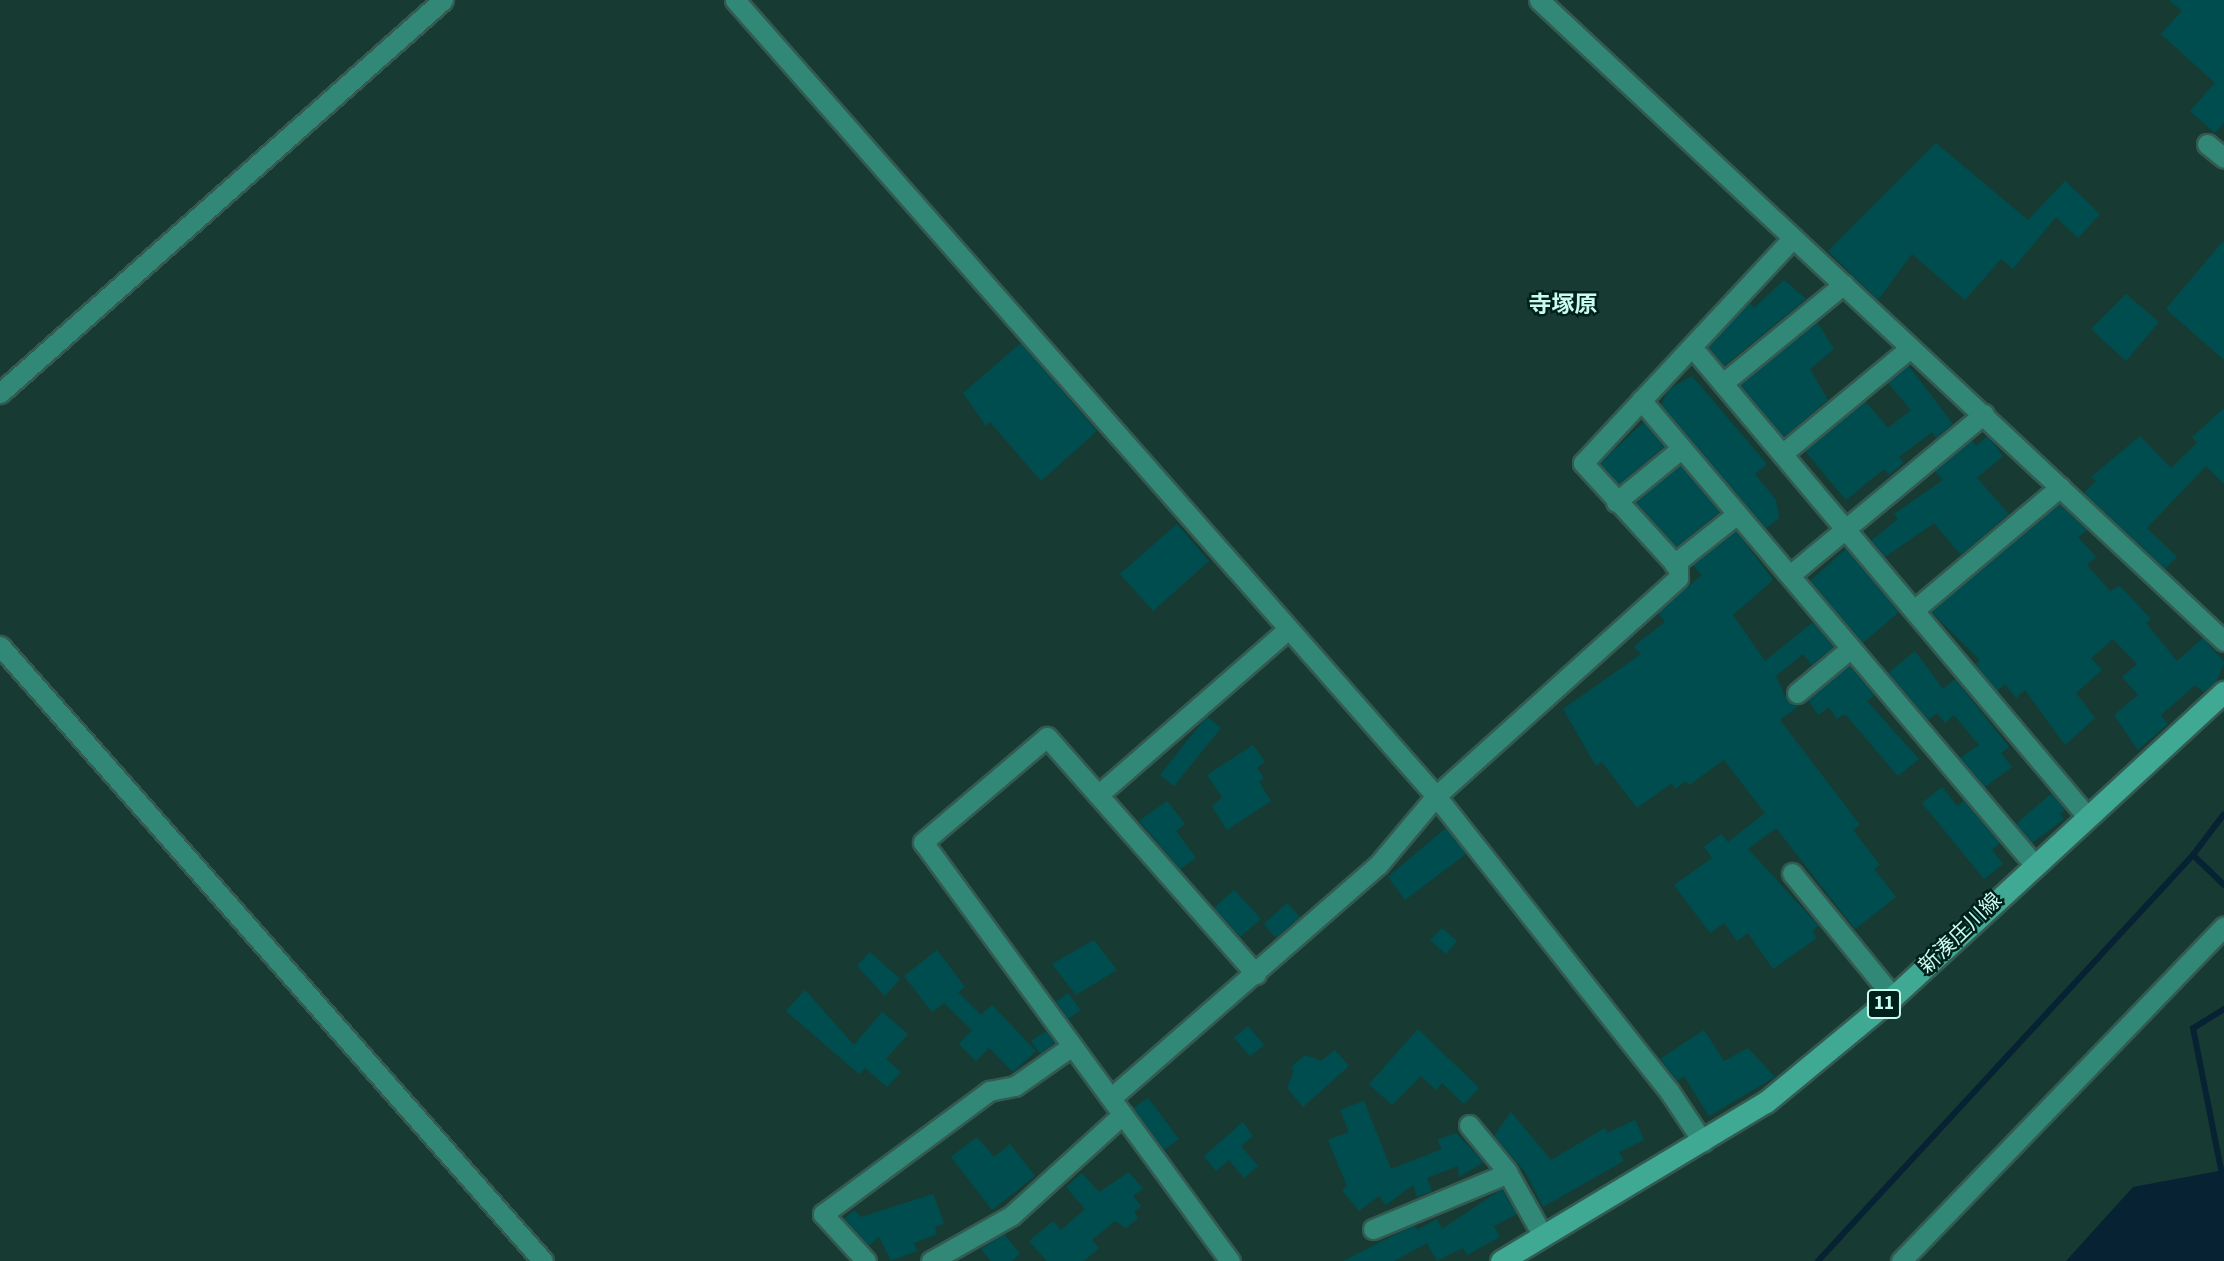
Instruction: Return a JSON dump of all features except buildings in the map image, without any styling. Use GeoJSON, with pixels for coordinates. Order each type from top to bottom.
{"type":"FeatureCollection","features":[{"type":"Feature","properties":{"kind":"main road","name":"新湊庄川線"},"geometry":{"type":"LineString","coordinates":[[1501,1261],[1766,1102],[1893,997],[2085,814],[2224,692]]}},
{"type":"Feature","properties":{"kind":"street"},"geometry":{"type":"LineString","coordinates":[[0,393],[443,0]]}},
{"type":"Feature","properties":{"kind":"street"},"geometry":{"type":"LineString","coordinates":[[735,0],[1287,630],[1436,796],[1670,1091],[1703,1142]]}},
{"type":"Feature","properties":{"kind":"street"},"geometry":{"type":"LineString","coordinates":[[1539,0],[2224,641]]}},
{"type":"Feature","properties":{"kind":"street"},"geometry":{"type":"LineString","coordinates":[[2207,144],[2224,158]]}},
{"type":"Feature","properties":{"kind":"street"},"geometry":{"type":"LineString","coordinates":[[1676,571],[1583,463],[1793,238]]}},
{"type":"Feature","properties":{"kind":"street"},"geometry":{"type":"LineString","coordinates":[[1723,383],[1844,284]]}},
{"type":"Feature","properties":{"kind":"street"},"geometry":{"type":"LineString","coordinates":[[1692,347],[2085,814]]}},
{"type":"Feature","properties":{"kind":"street"},"geometry":{"type":"LineString","coordinates":[[1782,454],[1910,348]]}},
{"type":"Feature","properties":{"kind":"street"},"geometry":{"type":"LineString","coordinates":[[1641,400],[2034,863]]}},
{"type":"Feature","properties":{"kind":"street"},"geometry":{"type":"LineString","coordinates":[[1790,576],[1984,414]]}},
{"type":"Feature","properties":{"kind":"street"},"geometry":{"type":"LineString","coordinates":[[1616,502],[1682,448]]}},
{"type":"Feature","properties":{"kind":"street"},"geometry":{"type":"LineString","coordinates":[[1913,610],[2060,486]]}},
{"type":"Feature","properties":{"kind":"street"},"geometry":{"type":"LineString","coordinates":[[1112,1097],[1378,865],[1436,796],[1737,514]]}},
{"type":"Feature","properties":{"kind":"street"},"geometry":{"type":"LineString","coordinates":[[1098,795],[1287,630]]}},
{"type":"Feature","properties":{"kind":"street"},"geometry":{"type":"LineString","coordinates":[[0,646],[543,1261]]}},
{"type":"Feature","properties":{"kind":"street"},"geometry":{"type":"LineString","coordinates":[[1797,693],[1852,648]]}},
{"type":"Feature","properties":{"kind":"street"},"geometry":{"type":"LineString","coordinates":[[1230,1261],[923,842],[1048,737],[1256,974]]}},
{"type":"Feature","properties":{"kind":"street"},"geometry":{"type":"LineString","coordinates":[[1792,873],[1893,997]]}},
{"type":"Feature","properties":{"kind":"street"},"geometry":{"type":"LineString","coordinates":[[1900,1261],[2224,926]]}},
{"type":"Feature","properties":{"kind":"street"},"geometry":{"type":"LineString","coordinates":[[866,1261],[822,1214],[989,1091],[1014,1086],[1072,1046]]}},
{"type":"Feature","properties":{"kind":"street"},"geometry":{"type":"LineString","coordinates":[[931,1261],[1011,1216],[1124,1114]]}},
{"type":"Feature","properties":{"kind":"street"},"geometry":{"type":"LineString","coordinates":[[1469,1125],[1508,1173],[1543,1236]]}},
{"type":"Feature","properties":{"kind":"street"},"geometry":{"type":"LineString","coordinates":[[1373,1229],[1508,1173]]}},
{"type":"Feature","properties":{"kind":"water"},"geometry":{"type":"Polygon","coordinates":[[[2224,1170],[2224,1261],[2066,1261],[2133,1187],[2224,1170]]]}},
{"type":"Feature","properties":{"kind":"waterway"},"geometry":{"type":"LineString","coordinates":[[1818,1261],[2193,855],[2224,814]]}},
{"type":"Feature","properties":{"kind":"waterway"},"geometry":{"type":"LineString","coordinates":[[2193,855],[2224,885]]}},
{"type":"Feature","properties":{"kind":"waterway"},"geometry":{"type":"LineString","coordinates":[[2224,1009],[2193,1028],[2224,1185]]}},
{"type":"Feature","properties":{"kind":"district","name":"寺塚原"},"geometry":{"type":"Point","coordinates":[1563,305]}}]}
